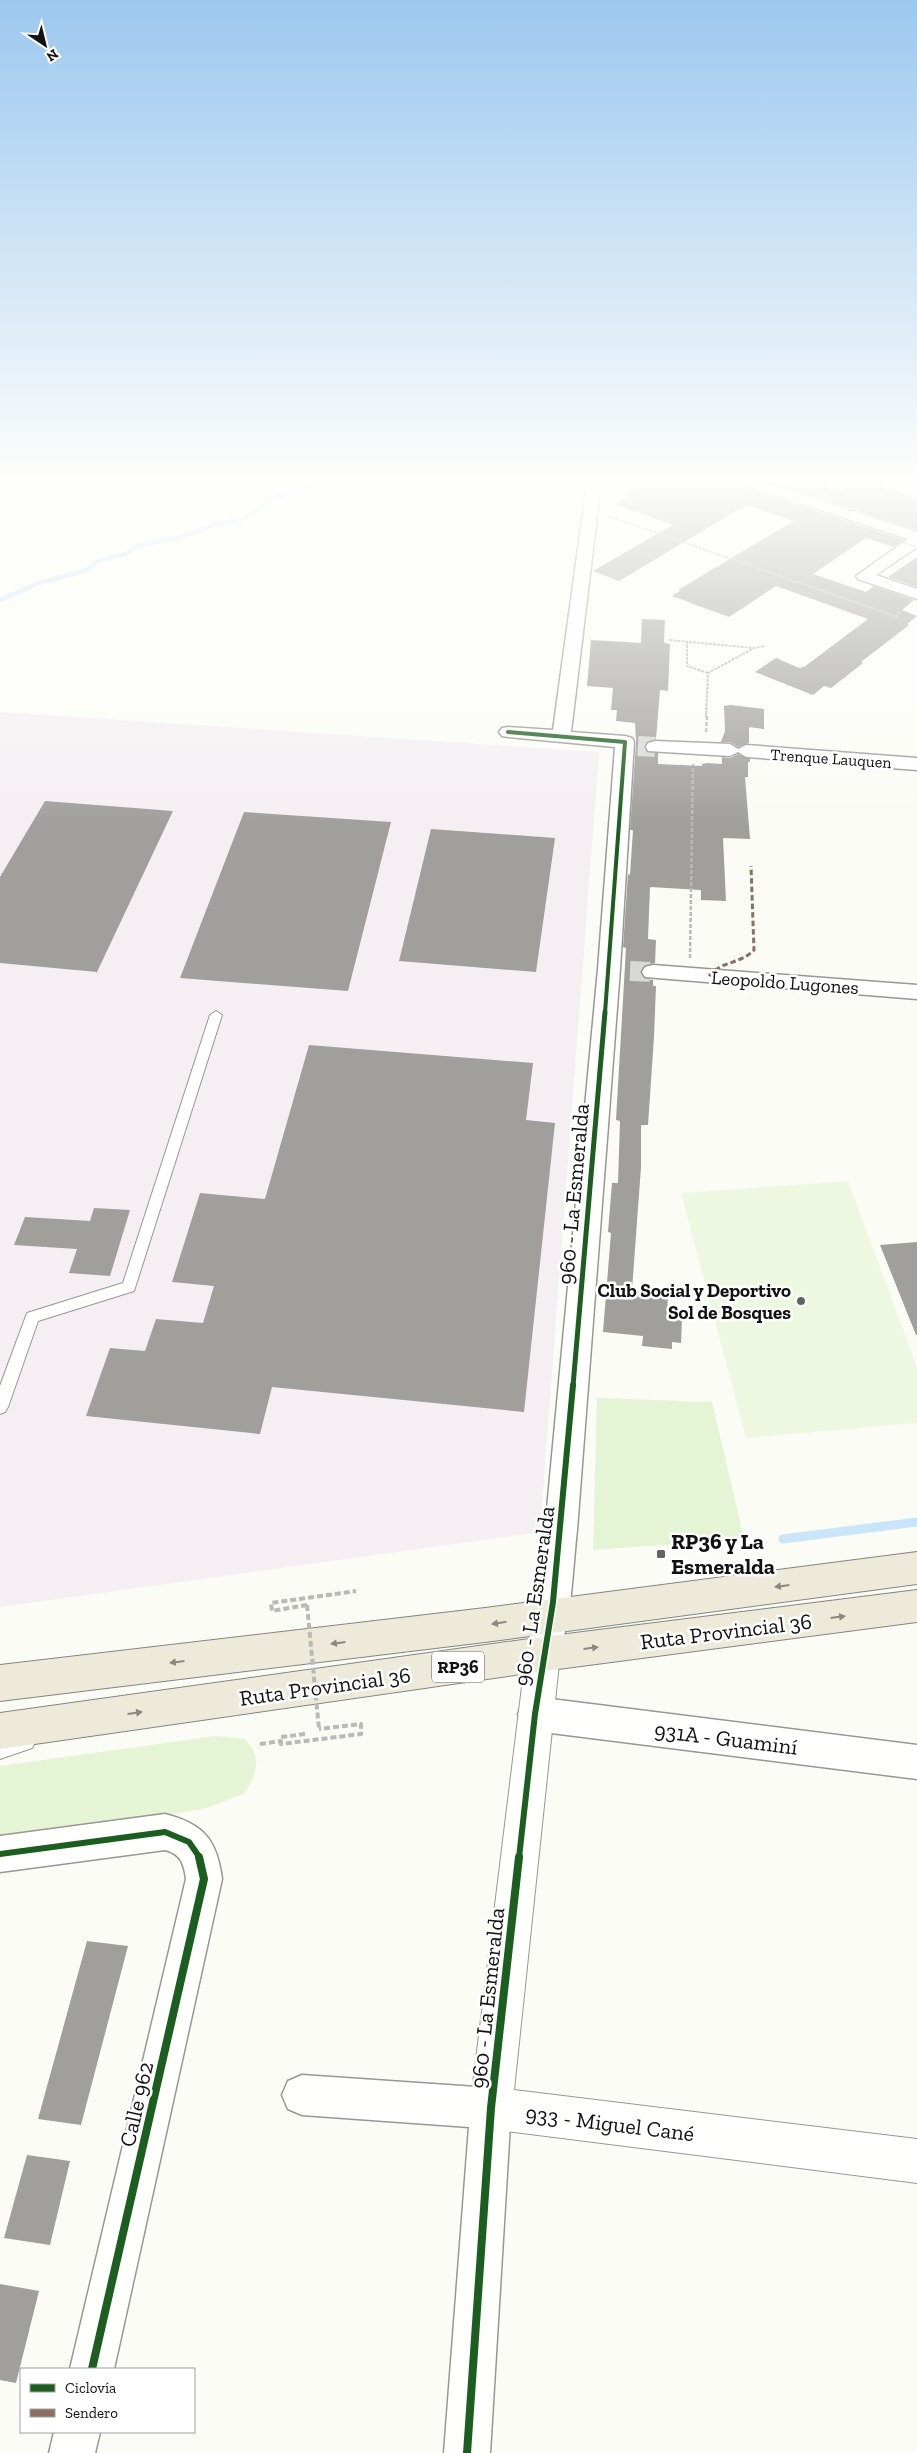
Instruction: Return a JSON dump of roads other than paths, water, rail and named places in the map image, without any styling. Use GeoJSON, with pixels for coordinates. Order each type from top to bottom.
{"type":"FeatureCollection","features":[{"type":"Feature","properties":{"kind":"main road","name":"Ruta Provincial 36"},"geometry":{"type":"LineString","coordinates":[[0,1683],[485,1626],[550,1615],[917,1568]]}},
{"type":"Feature","properties":{"kind":"main road","name":"Ruta Provincial 36"},"geometry":{"type":"LineString","coordinates":[[0,1731],[543,1654],[917,1606]]}},
{"type":"Feature","properties":{"kind":"street"},"geometry":{"type":"LineString","coordinates":[[561,737],[579,597]]}},
{"type":"Feature","properties":{"kind":"street","name":"Trenque Lauquen"},"geometry":{"type":"LineString","coordinates":[[508,732],[636,745],[917,764]]}},
{"type":"Feature","properties":{"kind":"street","name":"960 - La Esmeralda"},"geometry":{"type":"LineString","coordinates":[[467,2453],[491,2108],[535,1714],[561,1530],[620,970],[636,745]]}},
{"type":"Feature","properties":{"kind":"street","name":"Leopoldo Lugones"},"geometry":{"type":"LineString","coordinates":[[653,972],[917,992]]}},
{"type":"Feature","properties":{"kind":"street","name":"931A - Guaminí"},"geometry":{"type":"LineString","coordinates":[[535,1714],[917,1762]]}},
{"type":"Feature","properties":{"kind":"street","name":"Calle 962"},"geometry":{"type":"LineString","coordinates":[[0,1854],[165,1832],[183,1836],[194,1846],[202,1860],[204,1879],[92,2368]]}},
{"type":"Feature","properties":{"kind":"street","name":"933 - Miguel Cané"},"geometry":{"type":"LineString","coordinates":[[302,2095],[491,2108],[917,2161]]}},
{"type":"Feature","properties":{"kind":"street"},"geometry":{"type":"LineString","coordinates":[[72,2453],[77,2433]]}},
{"type":"Feature","properties":{"kind":"lane"},"geometry":{"type":"LineString","coordinates":[[0,1407],[32,1317],[130,1287],[216,1015]]}},
{"type":"Feature","properties":{"kind":"lane"},"geometry":{"type":"LineString","coordinates":[[0,1750],[93,1719]]}},
{"type":"Feature","properties":{"kind":"waterway"},"geometry":{"type":"LineString","coordinates":[[0,600],[6,597]]}},
{"type":"Feature","properties":{"kind":"waterway"},"geometry":{"type":"LineString","coordinates":[[783,1539],[917,1522]]}},
{"type":"Feature","properties":{"kind":"tunnel"},"geometry":{"type":"LineString","coordinates":[[638,746],[655,747]]}},
{"type":"Feature","properties":{"kind":"tunnel"},"geometry":{"type":"LineString","coordinates":[[630,971],[653,972]]}},
{"type":"Feature","properties":{"kind":"place","name":"Club Social y Deportivo Sol de Bosques"},"geometry":{"type":"Point","coordinates":[801,1301]}},
{"type":"Feature","properties":{"kind":"place","name":"RP36 y La Esmeralda"},"geometry":{"type":"Point","coordinates":[661,1554]}}]}
